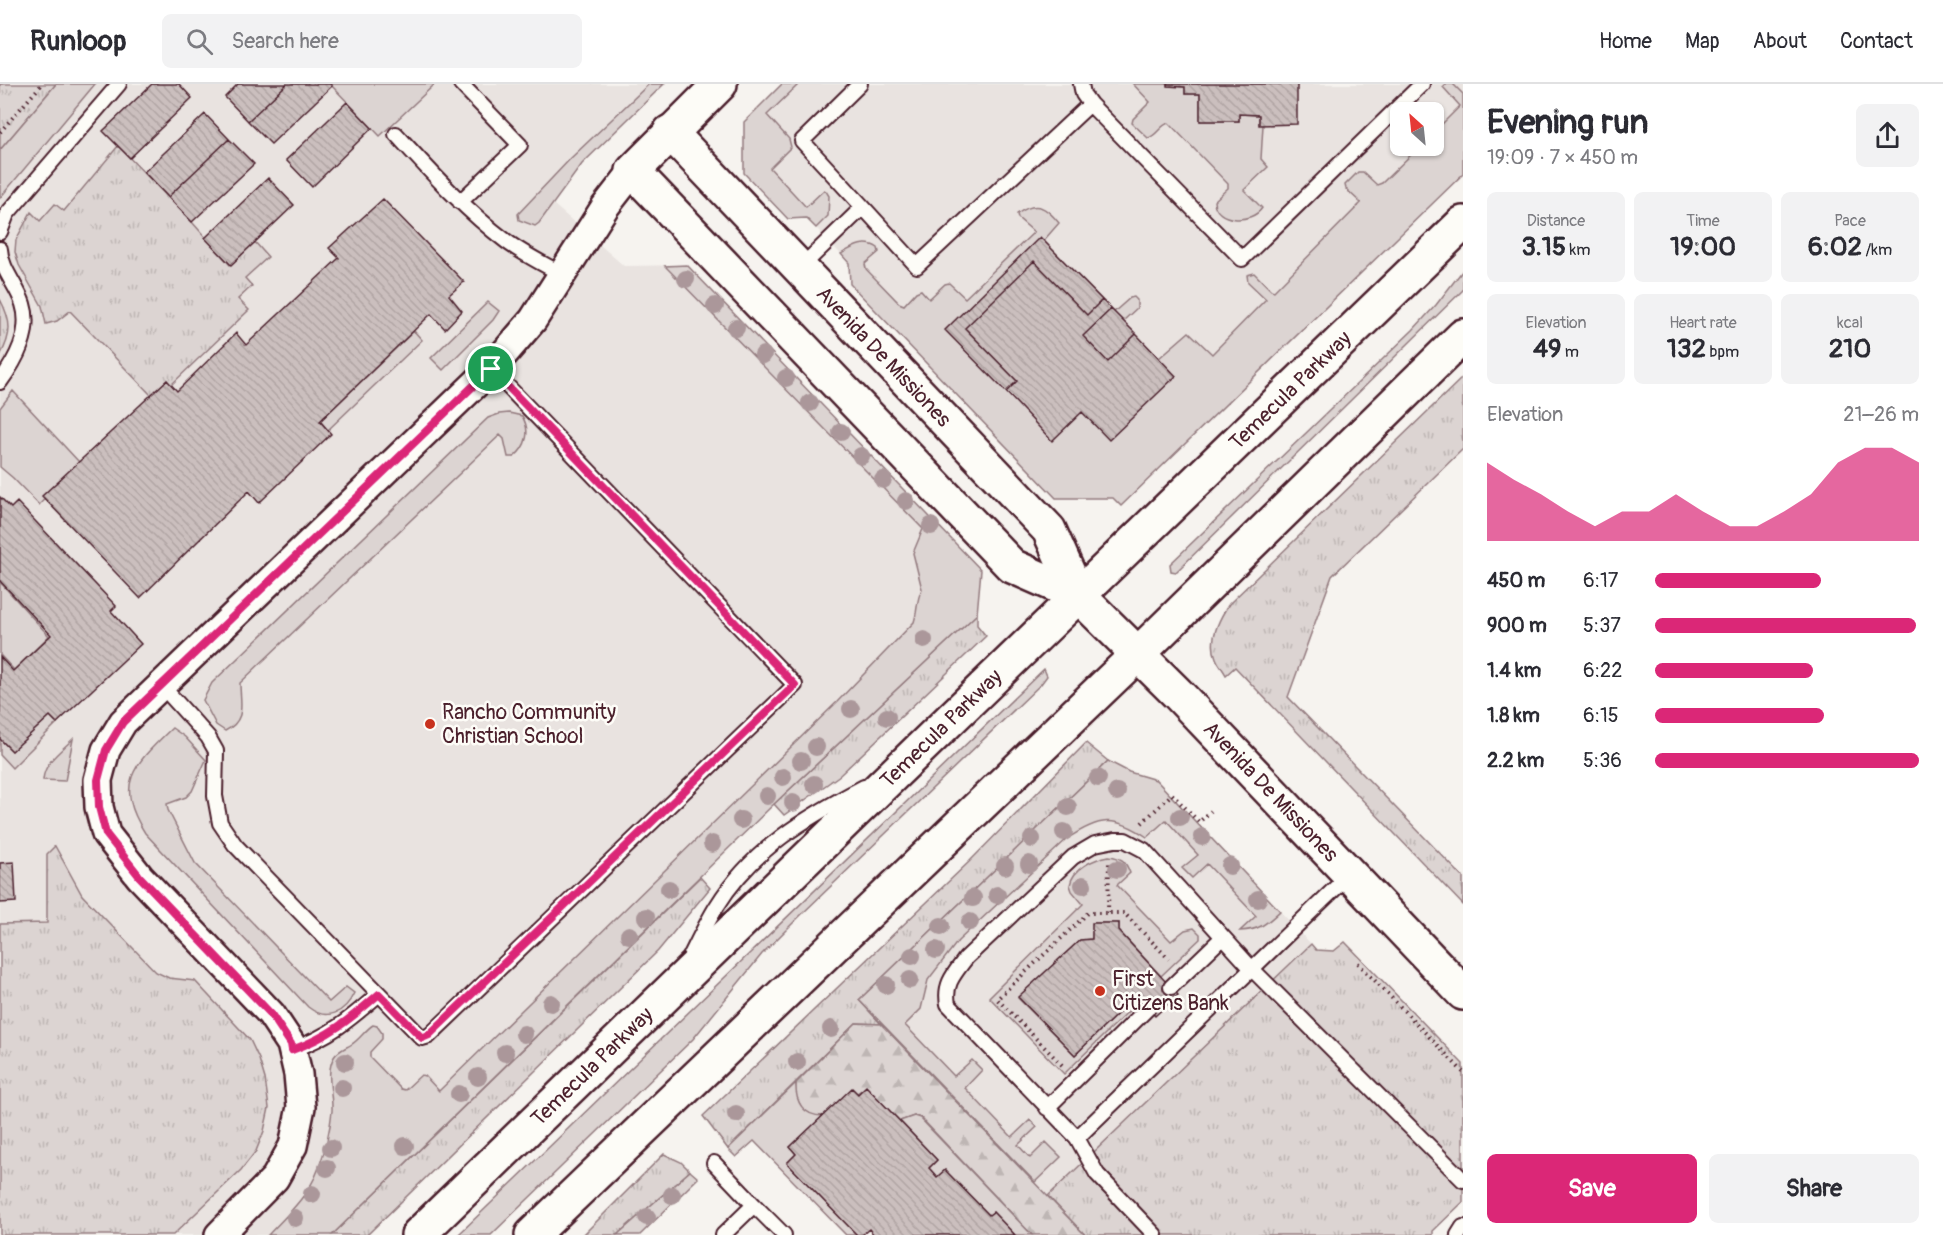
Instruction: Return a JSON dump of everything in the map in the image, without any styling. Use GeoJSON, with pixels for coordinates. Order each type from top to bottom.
{"type":"FeatureCollection","features":[{"type":"Feature","properties":{"kind":"main road"},"geometry":{"type":"LineString","coordinates":[[633,171],[720,84]]}},
{"type":"Feature","properties":{"kind":"main road","name":"Avenida De Missiones"},"geometry":{"type":"LineString","coordinates":[[670,132],[1049,530],[1078,595]]}},
{"type":"Feature","properties":{"kind":"main road","name":"Avenida De Missiones"},"geometry":{"type":"LineString","coordinates":[[633,171],[1012,566],[1078,595],[1351,873],[1463,993]]}},
{"type":"Feature","properties":{"kind":"main road","name":"Temecula Parkway"},"geometry":{"type":"LineString","coordinates":[[418,1235],[1463,223]]}},
{"type":"Feature","properties":{"kind":"main road"},"geometry":{"type":"LineString","coordinates":[[532,1235],[1138,654],[1463,336]]}},
{"type":"Feature","properties":{"kind":"street"},"geometry":{"type":"LineString","coordinates":[[219,1235],[275,1178],[293,1146],[301,1107],[298,1074],[291,1044],[271,1014],[140,877],[106,834],[99,807],[98,780],[106,750],[123,722],[491,369],[533,320],[605,207],[633,171]]}},
{"type":"Feature","properties":{"kind":"lane"},"geometry":{"type":"LineString","coordinates":[[0,232],[7,214],[119,84]]}},
{"type":"Feature","properties":{"kind":"lane"},"geometry":{"type":"LineString","coordinates":[[460,202],[520,146],[461,84]]}},
{"type":"Feature","properties":{"kind":"lane"},"geometry":{"type":"LineString","coordinates":[[860,84],[802,141],[917,266],[1090,104]]}},
{"type":"Feature","properties":{"kind":"lane"},"geometry":{"type":"LineString","coordinates":[[1081,84],[1083,94],[1090,104],[1242,259],[1422,84]]}},
{"type":"Feature","properties":{"kind":"lane"},"geometry":{"type":"LineString","coordinates":[[396,134],[460,202],[509,243],[562,274]]}},
{"type":"Feature","properties":{"kind":"lane"},"geometry":{"type":"LineString","coordinates":[[800,268],[863,207]]}},
{"type":"Feature","properties":{"kind":"lane"},"geometry":{"type":"LineString","coordinates":[[0,249],[10,279],[24,305],[25,323],[24,337],[12,366],[0,382]]}},
{"type":"Feature","properties":{"kind":"lane"},"geometry":{"type":"LineString","coordinates":[[161,685],[208,737],[216,751],[215,796],[220,823],[235,845],[422,1038],[429,1035],[795,685],[491,369]]}},
{"type":"Feature","properties":{"kind":"lane"},"geometry":{"type":"LineString","coordinates":[[1155,1235],[1098,1174],[1077,1138],[948,1004],[945,993],[953,976],[966,958],[1073,857],[1095,844],[1115,840],[1125,840],[1144,850],[1252,969],[1463,1180]]}},
{"type":"Feature","properties":{"kind":"lane"},"geometry":{"type":"LineString","coordinates":[[1077,1138],[1351,873]]}},
{"type":"Feature","properties":{"kind":"lane"},"geometry":{"type":"LineString","coordinates":[[1171,987],[1223,937]]}},
{"type":"Feature","properties":{"kind":"lane"},"geometry":{"type":"LineString","coordinates":[[292,1050],[334,1031],[379,994]]}},
{"type":"Feature","properties":{"kind":"lane"},"geometry":{"type":"LineString","coordinates":[[1047,1108],[1148,1008]]}},
{"type":"Feature","properties":{"kind":"lane"},"geometry":{"type":"LineString","coordinates":[[714,1163],[784,1235]]}},
{"type":"Feature","properties":{"kind":"lane"},"geometry":{"type":"LineString","coordinates":[[723,1235],[754,1205]]}},
{"type":"Feature","properties":{"kind":"lane"},"geometry":{"type":"LineString","coordinates":[[1458,1235],[1463,1227]]}},
{"type":"Feature","properties":{"kind":"path"},"geometry":{"type":"LineString","coordinates":[[0,132],[42,84]]}},
{"type":"Feature","properties":{"kind":"path"},"geometry":{"type":"LineString","coordinates":[[1077,1079],[997,999],[1088,912],[1124,913],[1184,975]]}},
{"type":"Feature","properties":{"kind":"path"},"geometry":{"type":"LineString","coordinates":[[1358,963],[1463,1072]]}},
{"type":"Feature","properties":{"kind":"shaded area","name":"Rancho Community Christian School"},"geometry":{"type":"Polygon","coordinates":[[[56,84],[664,84],[582,164],[553,204],[624,266],[687,265],[981,570],[977,614],[774,804],[332,1235],[0,1235],[0,150],[56,84]]]}},
{"type":"Feature","properties":{"kind":"shaded area"},"geometry":{"type":"Polygon","coordinates":[[[782,84],[1463,84],[1463,174],[1121,506],[1113,498],[1056,498],[850,284],[849,263],[807,218],[788,219],[744,173],[744,122],[782,84]]]}},
{"type":"Feature","properties":{"kind":"shaded area"},"geometry":{"type":"Polygon","coordinates":[[[1108,761],[1129,772],[1156,780],[1311,944],[1048,1196],[881,1024],[1108,761]]]}},
{"type":"Feature","properties":{"kind":"green space"},"geometry":{"type":"Polygon","coordinates":[[[0,84],[56,84],[0,150],[0,84]]]}},
{"type":"Feature","properties":{"kind":"green space"},"geometry":{"type":"Polygon","coordinates":[[[56,84],[95,84],[0,198],[0,150],[56,84]]]}},
{"type":"Feature","properties":{"kind":"green space"},"geometry":{"type":"Polygon","coordinates":[[[330,84],[435,84],[380,136],[330,84]]]}},
{"type":"Feature","properties":{"kind":"green space"},"geometry":{"type":"Polygon","coordinates":[[[649,84],[664,84],[582,164],[539,223],[535,226],[519,220],[518,214],[571,158],[649,84]]]}},
{"type":"Feature","properties":{"kind":"green space"},"geometry":{"type":"Polygon","coordinates":[[[782,84],[799,84],[767,115],[789,139],[791,147],[770,168],[806,207],[824,190],[826,191],[829,196],[828,216],[816,228],[806,218],[788,219],[744,173],[744,122],[782,84]]]}},
{"type":"Feature","properties":{"kind":"green space"},"geometry":{"type":"Polygon","coordinates":[[[1133,84],[1167,84],[1168,86],[1185,87],[1185,94],[1200,94],[1200,121],[1239,121],[1239,114],[1259,115],[1259,124],[1263,125],[1261,159],[1268,167],[1244,190],[1262,208],[1257,213],[1243,219],[1221,214],[1214,201],[1228,188],[1228,184],[1169,123],[1148,138],[1132,123],[1133,119],[1150,102],[1133,84]]]}},
{"type":"Feature","properties":{"kind":"green space"},"geometry":{"type":"Polygon","coordinates":[[[1446,84],[1453,84],[1463,94],[1463,174],[1121,506],[1113,498],[1056,498],[850,284],[849,263],[841,254],[859,245],[868,244],[878,248],[879,252],[865,264],[866,269],[899,303],[904,305],[916,292],[921,290],[929,299],[949,283],[965,298],[1034,232],[1018,218],[1017,214],[1036,206],[1045,209],[1059,223],[1045,242],[1114,312],[1130,298],[1134,297],[1137,300],[1137,308],[1123,321],[1159,358],[1189,332],[1212,354],[1266,299],[1248,282],[1247,275],[1254,273],[1274,291],[1361,203],[1346,189],[1345,185],[1358,172],[1363,172],[1377,185],[1382,183],[1410,156],[1444,156],[1444,122],[1460,106],[1443,87],[1446,84]]]}},
{"type":"Feature","properties":{"kind":"green space"},"geometry":{"type":"Polygon","coordinates":[[[118,146],[230,265],[255,242],[268,257],[245,278],[252,286],[238,299],[249,310],[171,385],[167,380],[151,395],[70,311],[57,321],[46,324],[42,306],[19,265],[15,252],[16,240],[31,212],[40,221],[55,204],[64,211],[118,146]]]}},
{"type":"Feature","properties":{"kind":"green space"},"geometry":{"type":"Polygon","coordinates":[[[687,265],[981,570],[977,614],[774,804],[332,1235],[268,1235],[303,1197],[318,1170],[331,1118],[331,1063],[338,1053],[355,1042],[367,1029],[373,1025],[377,1026],[382,1033],[382,1039],[370,1052],[370,1057],[401,1089],[405,1090],[421,1075],[425,1076],[439,1091],[837,702],[914,622],[922,589],[913,553],[923,529],[665,266],[687,265]]]}},
{"type":"Feature","properties":{"kind":"green space"},"geometry":{"type":"Polygon","coordinates":[[[1463,270],[1463,290],[1176,572],[1171,571],[1170,564],[1413,330],[1463,270]]]}},
{"type":"Feature","properties":{"kind":"green space"},"geometry":{"type":"Polygon","coordinates":[[[0,299],[7,315],[9,328],[7,341],[0,356],[0,299]]]}},
{"type":"Feature","properties":{"kind":"green space"},"geometry":{"type":"Polygon","coordinates":[[[488,302],[499,311],[493,320],[443,370],[431,358],[488,302]]]}},
{"type":"Feature","properties":{"kind":"green space"},"geometry":{"type":"Polygon","coordinates":[[[414,331],[422,340],[328,430],[320,421],[414,331]]]}},
{"type":"Feature","properties":{"kind":"green space"},"geometry":{"type":"Polygon","coordinates":[[[1463,377],[1463,449],[1332,576],[1288,697],[1463,877],[1463,905],[1235,667],[1226,675],[1217,660],[1213,644],[1218,623],[1229,604],[1463,377]]]}},
{"type":"Feature","properties":{"kind":"green space"},"geometry":{"type":"Polygon","coordinates":[[[13,391],[79,462],[39,505],[0,467],[0,408],[13,391]]]}},
{"type":"Feature","properties":{"kind":"green space"},"geometry":{"type":"Polygon","coordinates":[[[509,413],[522,416],[525,422],[527,433],[525,443],[518,453],[514,457],[508,457],[504,439],[500,435],[240,683],[241,711],[237,722],[225,731],[216,725],[203,700],[212,683],[488,418],[509,413]]]}},
{"type":"Feature","properties":{"kind":"green space"},"geometry":{"type":"Polygon","coordinates":[[[0,582],[49,636],[14,670],[0,655],[0,582]]]}},
{"type":"Feature","properties":{"kind":"green space"},"geometry":{"type":"Polygon","coordinates":[[[977,614],[977,625],[986,636],[840,775],[784,815],[774,804],[977,614]]]}},
{"type":"Feature","properties":{"kind":"green space"},"geometry":{"type":"Polygon","coordinates":[[[1044,669],[1047,676],[1041,684],[762,954],[693,1039],[491,1235],[458,1235],[1044,669]]]}},
{"type":"Feature","properties":{"kind":"green space"},"geometry":{"type":"Polygon","coordinates":[[[50,716],[57,723],[12,768],[0,755],[0,739],[12,751],[50,716]]]}},
{"type":"Feature","properties":{"kind":"green space"},"geometry":{"type":"Polygon","coordinates":[[[172,728],[185,737],[206,760],[192,791],[186,797],[167,804],[195,863],[329,1002],[346,987],[354,993],[346,1006],[335,1013],[322,1014],[308,1007],[145,833],[135,816],[130,787],[133,775],[148,753],[172,728]]]}},
{"type":"Feature","properties":{"kind":"green space"},"geometry":{"type":"Polygon","coordinates":[[[73,739],[65,781],[43,780],[50,762],[73,739]]]}},
{"type":"Feature","properties":{"kind":"green space"},"geometry":{"type":"Polygon","coordinates":[[[1086,743],[1108,761],[859,1000],[881,1024],[856,1023],[728,1149],[703,1116],[969,862],[1086,743]]]}},
{"type":"Feature","properties":{"kind":"green space"},"geometry":{"type":"Polygon","coordinates":[[[1108,761],[1129,772],[1156,780],[1280,911],[1262,926],[1240,931],[1256,916],[1207,864],[1192,878],[1182,868],[1198,855],[1166,820],[1147,837],[1126,825],[1107,822],[1088,826],[1067,839],[958,941],[928,980],[921,1009],[905,1025],[954,1076],[972,1060],[982,1070],[965,1088],[1012,1137],[1030,1120],[1037,1127],[1018,1145],[1030,1158],[1046,1142],[1061,1157],[1035,1182],[859,1000],[1108,761]]]}},
{"type":"Feature","properties":{"kind":"green space"},"geometry":{"type":"Polygon","coordinates":[[[55,846],[82,895],[156,972],[169,978],[195,981],[250,1040],[259,1059],[265,1079],[269,1108],[264,1131],[256,1151],[241,1170],[173,1235],[0,1235],[0,924],[47,923],[47,854],[55,846]]]}},
{"type":"Feature","properties":{"kind":"green space"},"geometry":{"type":"Polygon","coordinates":[[[1109,856],[1122,860],[1130,873],[1117,885],[1171,941],[1185,930],[1194,928],[1200,934],[1200,939],[1161,976],[1119,931],[1119,923],[1093,923],[1092,939],[1080,940],[1018,998],[1075,1055],[1136,996],[1140,1000],[1064,1074],[989,997],[1083,904],[1070,885],[1075,874],[1091,862],[1109,856]]]}},
{"type":"Feature","properties":{"kind":"green space"},"geometry":{"type":"Polygon","coordinates":[[[700,877],[710,888],[658,951],[367,1235],[332,1235],[700,877]]]}},
{"type":"Feature","properties":{"kind":"green space"},"geometry":{"type":"Polygon","coordinates":[[[1345,942],[1463,1064],[1463,1202],[1433,1231],[1433,1235],[1085,1235],[1048,1196],[1311,944],[1316,950],[1334,951],[1345,942]]]}},
{"type":"Feature","properties":{"kind":"green space"},"geometry":{"type":"Polygon","coordinates":[[[856,1023],[881,1024],[1085,1235],[1032,1235],[921,1118],[914,1116],[900,1121],[866,1087],[823,1116],[813,1116],[802,1108],[795,1095],[796,1083],[856,1023]]]}},
{"type":"Feature","properties":{"kind":"green space"},"geometry":{"type":"Polygon","coordinates":[[[796,1083],[797,1096],[805,1111],[823,1116],[790,1147],[796,1154],[787,1163],[857,1235],[846,1235],[754,1141],[736,1157],[728,1149],[796,1083]]]}},
{"type":"Feature","properties":{"kind":"green space"},"geometry":{"type":"Polygon","coordinates":[[[914,1116],[920,1118],[1032,1235],[1015,1235],[993,1212],[989,1215],[945,1170],[937,1177],[929,1168],[937,1160],[900,1121],[914,1116]]]}},
{"type":"Feature","properties":{"kind":"green space"},"geometry":{"type":"Polygon","coordinates":[[[664,1154],[681,1162],[690,1171],[617,1235],[583,1235],[664,1154]]]}},
{"type":"Feature","properties":{"kind":"green space"},"geometry":{"type":"Polygon","coordinates":[[[690,1171],[698,1178],[640,1235],[617,1235],[690,1171]]]}},
{"type":"Feature","properties":{"kind":"building"},"geometry":{"type":"Polygon","coordinates":[[[152,84],[179,84],[192,98],[130,158],[103,131],[152,84]]]}},
{"type":"Feature","properties":{"kind":"building"},"geometry":{"type":"Polygon","coordinates":[[[238,84],[287,84],[248,121],[225,97],[238,84]]]}},
{"type":"Feature","properties":{"kind":"building"},"geometry":{"type":"Polygon","coordinates":[[[287,84],[330,84],[332,86],[271,144],[248,121],[287,84]]]}},
{"type":"Feature","properties":{"kind":"building"},"geometry":{"type":"Polygon","coordinates":[[[1167,84],[1297,84],[1297,124],[1259,125],[1259,115],[1239,114],[1239,121],[1200,121],[1200,94],[1185,94],[1185,87],[1167,86],[1167,84]]]}},
{"type":"Feature","properties":{"kind":"building"},"geometry":{"type":"Polygon","coordinates":[[[347,102],[372,128],[312,187],[286,160],[347,102]]]}},
{"type":"Feature","properties":{"kind":"building"},"geometry":{"type":"Polygon","coordinates":[[[205,114],[229,139],[168,197],[144,172],[205,114]]]}},
{"type":"Feature","properties":{"kind":"building"},"geometry":{"type":"Polygon","coordinates":[[[229,139],[254,164],[192,222],[168,197],[229,139]]]}},
{"type":"Feature","properties":{"kind":"building"},"geometry":{"type":"Polygon","coordinates":[[[268,178],[294,205],[231,265],[205,238],[268,178]]]}},
{"type":"Feature","properties":{"kind":"building"},"geometry":{"type":"Polygon","coordinates":[[[383,199],[464,282],[449,295],[462,311],[445,329],[431,314],[320,421],[331,434],[259,503],[249,491],[140,598],[42,496],[167,380],[177,391],[236,333],[246,345],[339,258],[329,248],[383,199]]]}},
{"type":"Feature","properties":{"kind":"building"},"geometry":{"type":"Polygon","coordinates":[[[1040,237],[1102,300],[1087,315],[1034,261],[965,328],[1017,381],[1006,392],[945,330],[1040,237]]]}},
{"type":"Feature","properties":{"kind":"building"},"geometry":{"type":"Polygon","coordinates":[[[1034,261],[1087,315],[1102,300],[1111,309],[1083,336],[1108,362],[1136,334],[1176,376],[1109,440],[1082,412],[1052,441],[1006,392],[1017,381],[965,328],[1034,261]]]}},
{"type":"Feature","properties":{"kind":"building"},"geometry":{"type":"Polygon","coordinates":[[[1111,309],[1136,334],[1108,362],[1083,336],[1111,309]]]}},
{"type":"Feature","properties":{"kind":"building"},"geometry":{"type":"Polygon","coordinates":[[[0,497],[11,508],[17,502],[116,606],[111,611],[141,644],[57,723],[50,716],[12,751],[0,739],[0,657],[13,671],[51,635],[0,581],[0,497]]]}},
{"type":"Feature","properties":{"kind":"building"},"geometry":{"type":"Polygon","coordinates":[[[14,862],[16,902],[0,903],[0,863],[14,862]]]}},
{"type":"Feature","properties":{"kind":"building","name":"First Citizens Bank"},"geometry":{"type":"Polygon","coordinates":[[[1092,923],[1119,923],[1119,931],[1178,995],[1155,1016],[1136,996],[1075,1055],[1018,997],[1080,940],[1092,939],[1092,923]]]}},
{"type":"Feature","properties":{"kind":"building"},"geometry":{"type":"Polygon","coordinates":[[[866,1086],[937,1160],[929,1168],[937,1177],[945,1170],[989,1215],[993,1212],[1015,1235],[874,1235],[869,1229],[862,1235],[857,1235],[787,1163],[796,1154],[790,1147],[852,1088],[858,1094],[866,1086]]]}},
{"type":"Feature","properties":{"kind":"place","name":"Rancho Community Christian School"},"geometry":{"type":"Point","coordinates":[430,724]}},
{"type":"Feature","properties":{"kind":"place","name":"First Citizens Bank"},"geometry":{"type":"Point","coordinates":[1100,991]}},
{"type":"Feature","properties":{"kind":"route"},"geometry":{"type":"LineString","coordinates":[[491,369],[795,685],[429,1035],[422,1038],[379,994],[349,1021],[334,1031],[292,1050],[291,1044],[271,1014],[140,877],[106,834],[99,807],[98,780],[106,750],[123,722],[491,369]]}}]}
